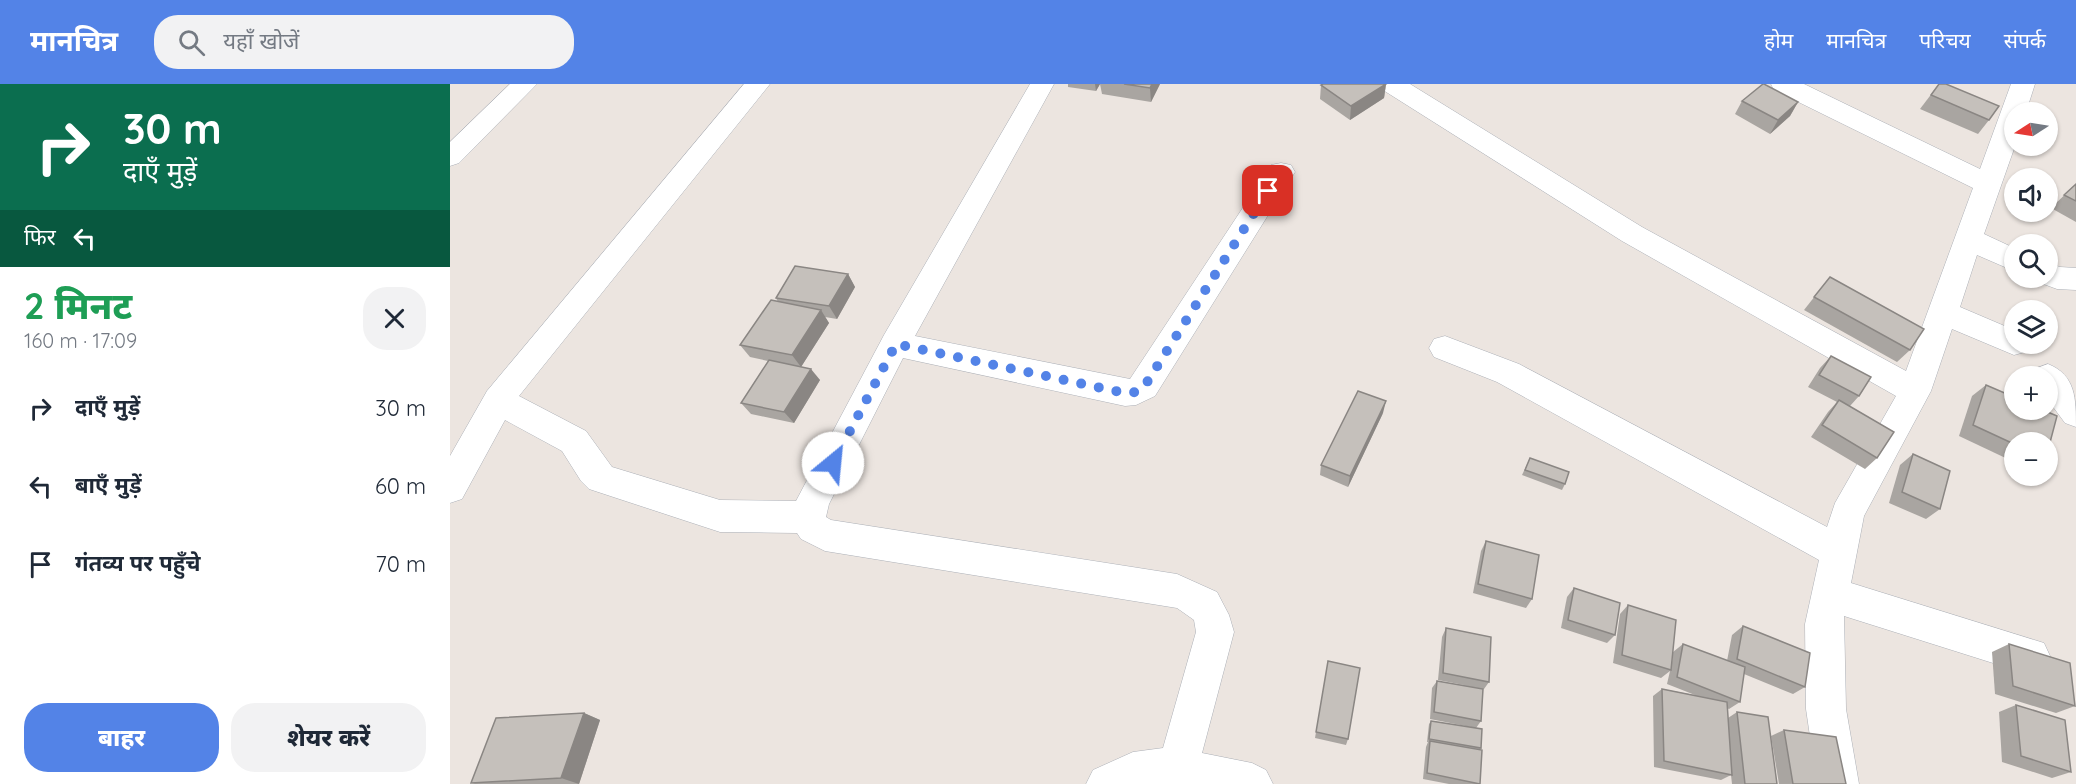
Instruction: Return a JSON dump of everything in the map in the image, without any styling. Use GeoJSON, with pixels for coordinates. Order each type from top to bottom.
{"type":"FeatureCollection","features":[{"type":"Feature","properties":{"kind":"street"},"geometry":{"type":"LineString","coordinates":[[450,157],[525,84]]}},
{"type":"Feature","properties":{"kind":"street"},"geometry":{"type":"LineString","coordinates":[[450,488],[498,400],[533,353],[758,84]]}},
{"type":"Feature","properties":{"kind":"street"},"geometry":{"type":"LineString","coordinates":[[1042,84],[896,344],[812,503],[809,517],[813,528],[825,535],[1177,591],[1203,601],[1213,617],[1215,632],[1177,770]]}},
{"type":"Feature","properties":{"kind":"street"},"geometry":{"type":"LineString","coordinates":[[1392,84],[1632,234],[1915,391]]}},
{"type":"Feature","properties":{"kind":"street"},"geometry":{"type":"LineString","coordinates":[[1783,84],[1988,184]]}},
{"type":"Feature","properties":{"kind":"street"},"geometry":{"type":"LineString","coordinates":[[1838,784],[1826,709],[1824,624],[1847,514],[1915,391],[1967,238],[1988,184],[2000,117],[2023,84]]}},
{"type":"Feature","properties":{"kind":"street"},"geometry":{"type":"LineString","coordinates":[[896,344],[1125,393],[1136,392],[1144,387],[1281,172]]}},
{"type":"Feature","properties":{"kind":"street"},"geometry":{"type":"LineString","coordinates":[[1967,238],[2004,255]]}},
{"type":"Feature","properties":{"kind":"street"},"geometry":{"type":"LineString","coordinates":[[2058,278],[2076,279]]}},
{"type":"Feature","properties":{"kind":"street"},"geometry":{"type":"LineString","coordinates":[[1942,312],[2004,338]]}},
{"type":"Feature","properties":{"kind":"street"},"geometry":{"type":"LineString","coordinates":[[1445,348],[1508,373],[1839,552]]}},
{"type":"Feature","properties":{"kind":"street"},"geometry":{"type":"LineString","coordinates":[[2028,354],[2038,366]]}},
{"type":"Feature","properties":{"kind":"street"},"geometry":{"type":"LineString","coordinates":[[2058,391],[2076,413]]}},
{"type":"Feature","properties":{"kind":"street"},"geometry":{"type":"LineString","coordinates":[[498,400],[574,441],[583,451],[592,472],[601,478],[720,516],[809,517]]}},
{"type":"Feature","properties":{"kind":"street"},"geometry":{"type":"LineString","coordinates":[[1830,594],[2031,656]]}},
{"type":"Feature","properties":{"kind":"street"},"geometry":{"type":"LineString","coordinates":[[1107,784],[1130,774],[1150,769],[1177,770],[1252,784]]}},
{"type":"Feature","properties":{"kind":"building"},"geometry":{"type":"Polygon","coordinates":[[[1124,84],[1152,84],[1150,88],[1124,84]]]}},
{"type":"Feature","properties":{"kind":"building"},"geometry":{"type":"Polygon","coordinates":[[[1386,84],[1351,106],[1321,85],[1386,84]]]}},
{"type":"Feature","properties":{"kind":"building"},"geometry":{"type":"Polygon","coordinates":[[[1763,84],[1798,102],[1778,120],[1742,101],[1763,84]]]}},
{"type":"Feature","properties":{"kind":"building"},"geometry":{"type":"Polygon","coordinates":[[[1939,84],[1946,84],[1999,106],[1989,120],[1931,95],[1939,84]]]}},
{"type":"Feature","properties":{"kind":"building"},"geometry":{"type":"Polygon","coordinates":[[[2076,184],[2076,201],[2064,195],[2076,184]]]}},
{"type":"Feature","properties":{"kind":"building"},"geometry":{"type":"Polygon","coordinates":[[[795,266],[848,274],[829,306],[776,298],[795,266]]]}},
{"type":"Feature","properties":{"kind":"building"},"geometry":{"type":"Polygon","coordinates":[[[1830,277],[1924,329],[1910,350],[1814,297],[1830,277]]]}},
{"type":"Feature","properties":{"kind":"building"},"geometry":{"type":"Polygon","coordinates":[[[771,300],[821,310],[792,355],[740,345],[771,300]]]}},
{"type":"Feature","properties":{"kind":"building"},"geometry":{"type":"Polygon","coordinates":[[[1831,356],[1871,377],[1859,396],[1819,375],[1831,356]]]}},
{"type":"Feature","properties":{"kind":"building"},"geometry":{"type":"Polygon","coordinates":[[[769,360],[811,369],[784,412],[741,403],[769,360]]]}},
{"type":"Feature","properties":{"kind":"building"},"geometry":{"type":"Polygon","coordinates":[[[1986,385],[2004,393],[2004,420],[2056,420],[2053,432],[2004,432],[2004,439],[1973,425],[1986,385]]]}},
{"type":"Feature","properties":{"kind":"building"},"geometry":{"type":"Polygon","coordinates":[[[1358,391],[1386,401],[1350,476],[1321,465],[1358,391]]]}},
{"type":"Feature","properties":{"kind":"building"},"geometry":{"type":"Polygon","coordinates":[[[1839,400],[1894,432],[1877,458],[1822,425],[1839,400]]]}},
{"type":"Feature","properties":{"kind":"building"},"geometry":{"type":"Polygon","coordinates":[[[1913,454],[1950,471],[1940,509],[1902,492],[1913,454]]]}},
{"type":"Feature","properties":{"kind":"building"},"geometry":{"type":"Polygon","coordinates":[[[1530,458],[1569,472],[1565,484],[1525,470],[1530,458]]]}},
{"type":"Feature","properties":{"kind":"building"},"geometry":{"type":"Polygon","coordinates":[[[1486,541],[1539,555],[1532,599],[1478,584],[1486,541]]]}},
{"type":"Feature","properties":{"kind":"building"},"geometry":{"type":"Polygon","coordinates":[[[1574,588],[1620,603],[1615,635],[1568,620],[1574,588]]]}},
{"type":"Feature","properties":{"kind":"building"},"geometry":{"type":"Polygon","coordinates":[[[1628,605],[1676,620],[1671,670],[1622,655],[1628,605]]]}},
{"type":"Feature","properties":{"kind":"building"},"geometry":{"type":"Polygon","coordinates":[[[1743,626],[1810,653],[1805,687],[1737,659],[1743,626]]]}},
{"type":"Feature","properties":{"kind":"building"},"geometry":{"type":"Polygon","coordinates":[[[1446,628],[1491,637],[1489,682],[1443,673],[1446,628]]]}},
{"type":"Feature","properties":{"kind":"building"},"geometry":{"type":"Polygon","coordinates":[[[1683,644],[1745,667],[1740,702],[1677,677],[1683,644]]]}},
{"type":"Feature","properties":{"kind":"building"},"geometry":{"type":"Polygon","coordinates":[[[2009,644],[2070,663],[2075,706],[2013,686],[2009,644]]]}},
{"type":"Feature","properties":{"kind":"building"},"geometry":{"type":"Polygon","coordinates":[[[1328,661],[1360,668],[1348,739],[1316,732],[1328,661]]]}},
{"type":"Feature","properties":{"kind":"building"},"geometry":{"type":"Polygon","coordinates":[[[1437,681],[1483,689],[1481,721],[1434,712],[1437,681]]]}},
{"type":"Feature","properties":{"kind":"building"},"geometry":{"type":"Polygon","coordinates":[[[1662,689],[1727,702],[1732,775],[1664,761],[1662,689]]]}},
{"type":"Feature","properties":{"kind":"building"},"geometry":{"type":"Polygon","coordinates":[[[2016,705],[2065,720],[2071,772],[2021,756],[2016,705]]]}},
{"type":"Feature","properties":{"kind":"building"},"geometry":{"type":"Polygon","coordinates":[[[1737,712],[1768,717],[1777,784],[1745,784],[1737,712]]]}},
{"type":"Feature","properties":{"kind":"building"},"geometry":{"type":"Polygon","coordinates":[[[584,713],[561,778],[471,783],[496,718],[584,713]]]}},
{"type":"Feature","properties":{"kind":"building"},"geometry":{"type":"Polygon","coordinates":[[[1431,721],[1482,729],[1481,748],[1429,739],[1431,721]]]}},
{"type":"Feature","properties":{"kind":"building"},"geometry":{"type":"Polygon","coordinates":[[[1784,730],[1836,737],[1846,784],[1793,784],[1784,730]]]}},
{"type":"Feature","properties":{"kind":"building"},"geometry":{"type":"Polygon","coordinates":[[[1430,741],[1482,750],[1480,784],[1427,773],[1430,741]]]}},
{"type":"Feature","properties":{"kind":"route"},"geometry":{"type":"LineString","coordinates":[[833,463],[896,344],[1125,393],[1136,392],[1144,387],[1268,191]]}}]}
